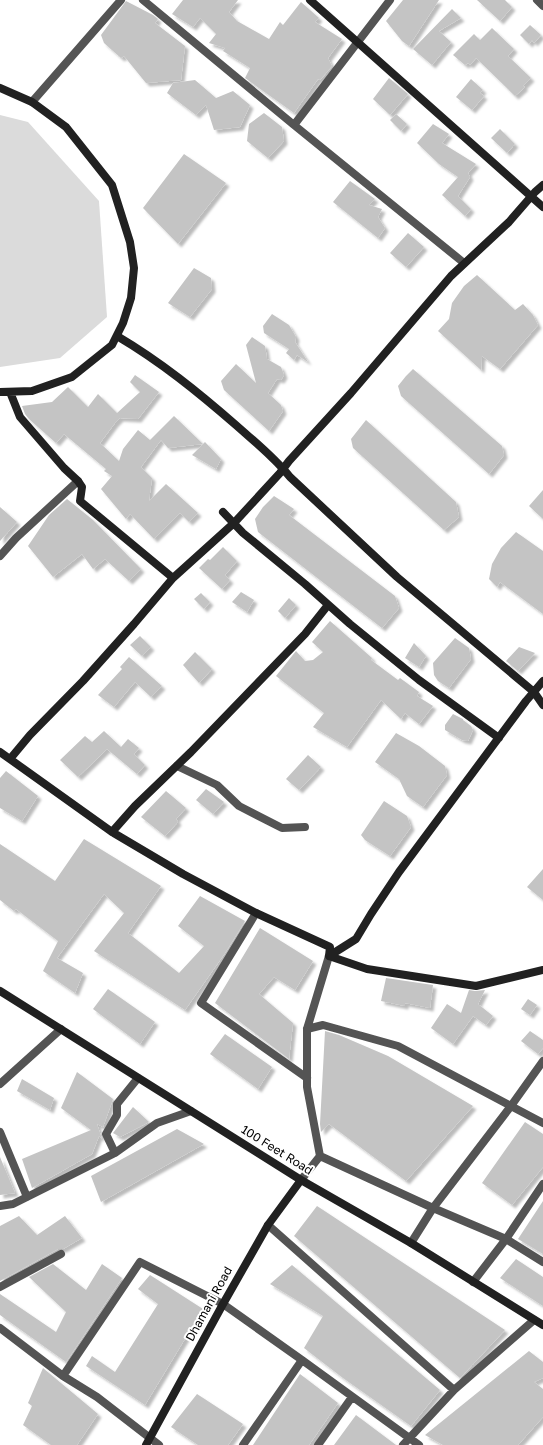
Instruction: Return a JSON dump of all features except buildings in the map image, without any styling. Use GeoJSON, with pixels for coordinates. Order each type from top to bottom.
{"type":"FeatureCollection","features":[{"type":"Feature","properties":{"kind":"main road"},"geometry":{"type":"LineString","coordinates":[[310,0],[543,207]]}},
{"type":"Feature","properties":{"kind":"main road"},"geometry":{"type":"LineString","coordinates":[[0,88],[32,102],[66,127],[112,185],[130,242],[134,268],[130,298],[123,323],[112,345],[72,377],[32,390],[0,392]]}},
{"type":"Feature","properties":{"kind":"main road"},"geometry":{"type":"LineString","coordinates":[[10,759],[30,735],[120,640],[173,578],[234,523],[351,393],[450,276],[509,222],[543,185]]}},
{"type":"Feature","properties":{"kind":"main road"},"geometry":{"type":"LineString","coordinates":[[117,336],[140,350],[195,389],[277,461],[290,477],[397,577],[534,692],[543,705]]}},
{"type":"Feature","properties":{"kind":"main road"},"geometry":{"type":"LineString","coordinates":[[10,392],[20,417],[82,487],[80,502],[173,578]]}},
{"type":"Feature","properties":{"kind":"main road"},"geometry":{"type":"LineString","coordinates":[[223,512],[243,533],[419,680],[499,738]]}},
{"type":"Feature","properties":{"kind":"main road"},"geometry":{"type":"LineString","coordinates":[[112,832],[135,806],[177,766],[305,634],[328,605]]}},
{"type":"Feature","properties":{"kind":"main road"},"geometry":{"type":"LineString","coordinates":[[329,956],[356,939],[399,872],[543,681]]}},
{"type":"Feature","properties":{"kind":"main road"},"geometry":{"type":"LineString","coordinates":[[0,752],[112,832],[183,874],[256,913],[330,947],[329,956]]}},
{"type":"Feature","properties":{"kind":"main road"},"geometry":{"type":"LineString","coordinates":[[329,956],[367,969],[476,986],[543,970]]}},
{"type":"Feature","properties":{"kind":"main road","name":"100 Feet Road"},"geometry":{"type":"LineString","coordinates":[[0,991],[301,1180],[411,1243],[543,1325]]}},
{"type":"Feature","properties":{"kind":"main road","name":"Dhamani Road"},"geometry":{"type":"LineString","coordinates":[[148,1442],[268,1225],[301,1180]]}},
{"type":"Feature","properties":{"kind":"street"},"geometry":{"type":"LineString","coordinates":[[32,102],[121,0]]}},
{"type":"Feature","properties":{"kind":"street"},"geometry":{"type":"LineString","coordinates":[[143,0],[464,263]]}},
{"type":"Feature","properties":{"kind":"street"},"geometry":{"type":"LineString","coordinates":[[294,125],[390,0]]}},
{"type":"Feature","properties":{"kind":"street"},"geometry":{"type":"LineString","coordinates":[[538,0],[543,6]]}},
{"type":"Feature","properties":{"kind":"street"},"geometry":{"type":"LineString","coordinates":[[0,556],[16,538],[78,481]]}},
{"type":"Feature","properties":{"kind":"street"},"geometry":{"type":"LineString","coordinates":[[177,766],[217,785],[239,806],[282,828],[305,827]]}},
{"type":"Feature","properties":{"kind":"street"},"geometry":{"type":"LineString","coordinates":[[256,913],[201,1003],[307,1078]]}},
{"type":"Feature","properties":{"kind":"street"},"geometry":{"type":"LineString","coordinates":[[301,1180],[320,1156],[306,1087],[308,1029],[329,956]]}},
{"type":"Feature","properties":{"kind":"street"},"geometry":{"type":"LineString","coordinates":[[308,1029],[322,1025],[398,1046],[543,1123]]}},
{"type":"Feature","properties":{"kind":"street"},"geometry":{"type":"LineString","coordinates":[[0,1084],[61,1029]]}},
{"type":"Feature","properties":{"kind":"street"},"geometry":{"type":"LineString","coordinates":[[411,1243],[434,1208],[543,1061]]}},
{"type":"Feature","properties":{"kind":"street"},"geometry":{"type":"LineString","coordinates":[[115,1153],[106,1134],[117,1116],[117,1104],[138,1078]]}},
{"type":"Feature","properties":{"kind":"street"},"geometry":{"type":"LineString","coordinates":[[0,1206],[14,1204],[115,1153],[157,1123],[191,1111]]}},
{"type":"Feature","properties":{"kind":"street"},"geometry":{"type":"LineString","coordinates":[[0,1132],[27,1197]]}},
{"type":"Feature","properties":{"kind":"street"},"geometry":{"type":"LineString","coordinates":[[320,1156],[506,1239],[543,1262]]}},
{"type":"Feature","properties":{"kind":"street"},"geometry":{"type":"LineString","coordinates":[[473,1282],[506,1239],[543,1184]]}},
{"type":"Feature","properties":{"kind":"street"},"geometry":{"type":"LineString","coordinates":[[268,1225],[454,1390]]}},
{"type":"Feature","properties":{"kind":"street"},"geometry":{"type":"LineString","coordinates":[[0,1287],[61,1254]]}},
{"type":"Feature","properties":{"kind":"street"},"geometry":{"type":"LineString","coordinates":[[64,1376],[140,1262],[223,1304],[419,1445]]}},
{"type":"Feature","properties":{"kind":"street"},"geometry":{"type":"LineString","coordinates":[[403,1445],[454,1390],[534,1320]]}},
{"type":"Feature","properties":{"kind":"street"},"geometry":{"type":"LineString","coordinates":[[0,1328],[64,1376],[97,1397],[148,1442],[159,1445]]}},
{"type":"Feature","properties":{"kind":"street"},"geometry":{"type":"LineString","coordinates":[[243,1445],[302,1360]]}},
{"type":"Feature","properties":{"kind":"street"},"geometry":{"type":"LineString","coordinates":[[318,1445],[352,1396]]}},
{"type":"Feature","properties":{"kind":"shaded area"},"geometry":{"type":"Polygon","coordinates":[[[0,115],[28,122],[99,201],[107,317],[60,358],[0,367],[0,115]]]}}]}
